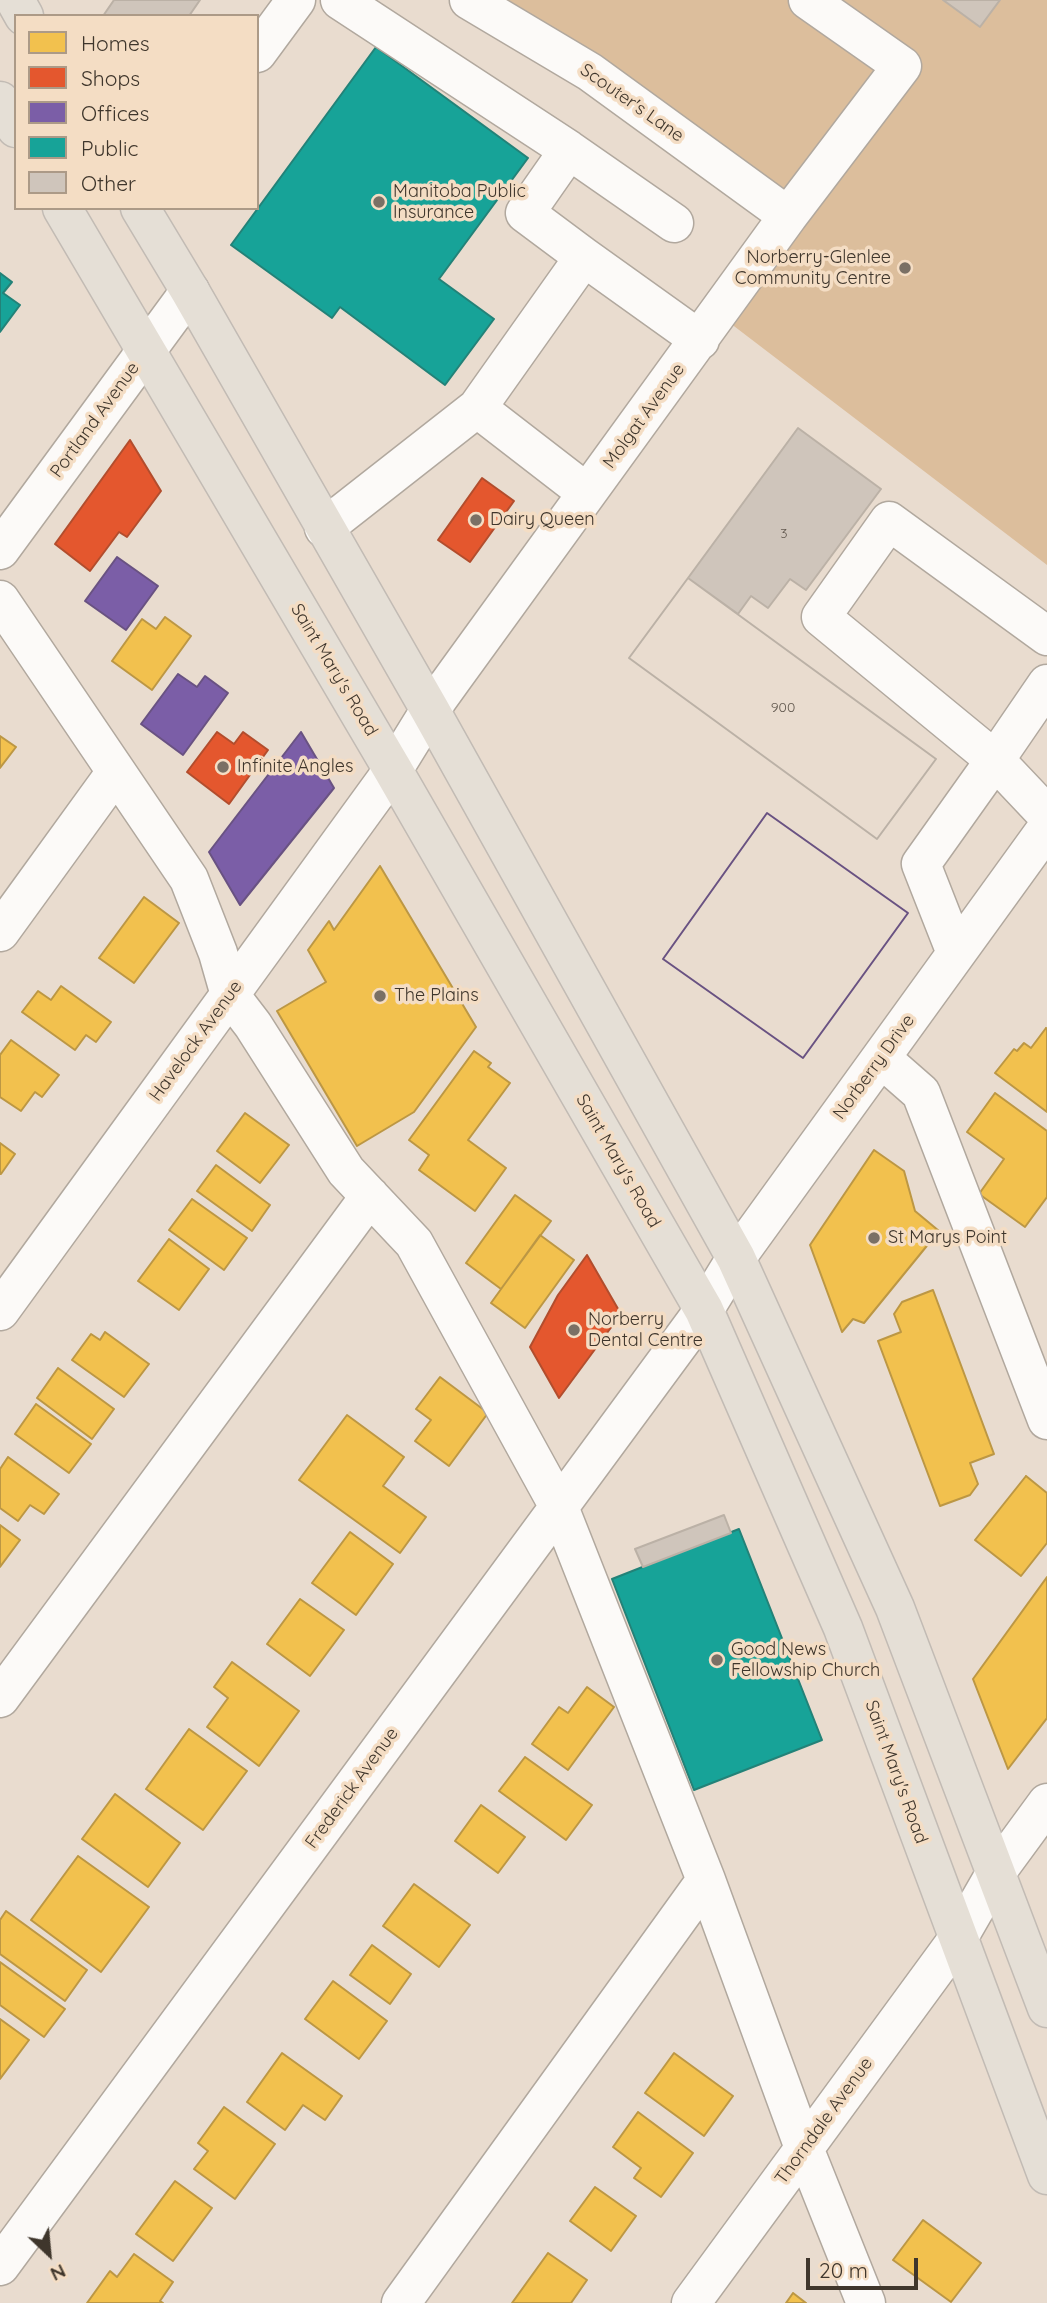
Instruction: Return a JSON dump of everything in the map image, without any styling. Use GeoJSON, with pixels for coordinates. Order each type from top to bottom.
{"type":"FeatureCollection","features":[{"type":"Feature","properties":{"kind":"main road"},"geometry":{"type":"LineString","coordinates":[[0,101],[14,125]]}},
{"type":"Feature","properties":{"kind":"main road","name":"Saint Mary's Road"},"geometry":{"type":"LineString","coordinates":[[63,210],[393,770],[704,1310],[843,1628],[957,1940],[1047,2175]]}},
{"type":"Feature","properties":{"kind":"main road"},"geometry":{"type":"LineString","coordinates":[[141,210],[190,290],[430,710],[736,1258],[895,1608],[1047,2008]]}},
{"type":"Feature","properties":{"kind":"street"},"geometry":{"type":"LineString","coordinates":[[259,50],[296,0]]}},
{"type":"Feature","properties":{"kind":"street"},"geometry":{"type":"LineString","coordinates":[[340,0],[569,150],[674,223]]}},
{"type":"Feature","properties":{"kind":"street","name":"Scouter's Lane"},"geometry":{"type":"LineString","coordinates":[[469,0],[590,72],[788,216]]}},
{"type":"Feature","properties":{"kind":"street","name":"Molgat Avenue"},"geometry":{"type":"LineString","coordinates":[[393,770],[430,710],[788,216],[902,66],[808,0]]}},
{"type":"Feature","properties":{"kind":"street"},"geometry":{"type":"LineString","coordinates":[[569,150],[525,213],[700,340]]}},
{"type":"Feature","properties":{"kind":"street"},"geometry":{"type":"LineString","coordinates":[[324,528],[478,408],[584,257]]}},
{"type":"Feature","properties":{"kind":"street","name":"Portland Avenue"},"geometry":{"type":"LineString","coordinates":[[0,550],[190,290]]}},
{"type":"Feature","properties":{"kind":"street"},"geometry":{"type":"LineString","coordinates":[[478,408],[587,494]]}},
{"type":"Feature","properties":{"kind":"street"},"geometry":{"type":"LineString","coordinates":[[1047,636],[889,521],[821,617],[995,760],[1047,815]]}},
{"type":"Feature","properties":{"kind":"street"},"geometry":{"type":"LineString","coordinates":[[0,600],[188,879],[218,953],[230,995],[253,1025],[346,1171],[414,1243],[559,1507],[706,1880],[804,2148],[866,2303]]}},
{"type":"Feature","properties":{"kind":"street"},"geometry":{"type":"LineString","coordinates":[[956,953],[920,864],[1047,684]]}},
{"type":"Feature","properties":{"kind":"street","name":"Havelock Avenue"},"geometry":{"type":"LineString","coordinates":[[0,1311],[393,770]]}},
{"type":"Feature","properties":{"kind":"street"},"geometry":{"type":"LineString","coordinates":[[0,932],[117,772]]}},
{"type":"Feature","properties":{"kind":"street","name":"Norberry Drive"},"geometry":{"type":"LineString","coordinates":[[704,1310],[736,1258],[1047,828]]}},
{"type":"Feature","properties":{"kind":"street"},"geometry":{"type":"LineString","coordinates":[[881,1058],[921,1093],[1043,1398]]}},
{"type":"Feature","properties":{"kind":"street"},"geometry":{"type":"LineString","coordinates":[[0,1698],[370,1196]]}},
{"type":"Feature","properties":{"kind":"street","name":"Frederick Avenue"},"geometry":{"type":"LineString","coordinates":[[0,2266],[704,1310]]}},
{"type":"Feature","properties":{"kind":"street","name":"Thorndale Avenue"},"geometry":{"type":"LineString","coordinates":[[691,2303],[957,1940],[995,1874],[1047,1803]]}},
{"type":"Feature","properties":{"kind":"street"},"geometry":{"type":"LineString","coordinates":[[401,2303],[706,1880]]}},
{"type":"Feature","properties":{"kind":"shaded area","name":"Norberry-Glenlee Community Centre"},"geometry":{"type":"Polygon","coordinates":[[[493,0],[1047,0],[1047,565],[726,320],[799,216],[493,0]]]}},
{"type":"Feature","properties":{"kind":"building: Homes"},"geometry":{"type":"Polygon","coordinates":[[[165,617],[191,636],[152,690],[112,661],[142,619],[156,629],[165,617]]]}},
{"type":"Feature","properties":{"kind":"building: Homes"},"geometry":{"type":"Polygon","coordinates":[[[0,736],[16,747],[0,768],[0,736]]]}},
{"type":"Feature","properties":{"kind":"building: Homes","name":"The Plains"},"geometry":{"type":"Polygon","coordinates":[[[380,866],[476,1027],[414,1112],[357,1146],[277,1011],[326,982],[308,950],[329,921],[334,930],[380,866]]]}},
{"type":"Feature","properties":{"kind":"building: Homes"},"geometry":{"type":"Polygon","coordinates":[[[144,897],[179,923],[134,983],[99,958],[144,897]]]}},
{"type":"Feature","properties":{"kind":"building: Homes"},"geometry":{"type":"Polygon","coordinates":[[[61,986],[111,1022],[96,1042],[86,1035],[75,1050],[22,1012],[38,991],[51,1000],[61,986]]]}},
{"type":"Feature","properties":{"kind":"building: Homes"},"geometry":{"type":"Polygon","coordinates":[[[1046,1028],[1047,1112],[995,1073],[1014,1049],[1017,1051],[1024,1043],[1031,1048],[1046,1028]]]}},
{"type":"Feature","properties":{"kind":"building: Homes"},"geometry":{"type":"Polygon","coordinates":[[[11,1040],[59,1075],[42,1097],[35,1092],[21,1111],[0,1097],[0,1055],[11,1040]]]}},
{"type":"Feature","properties":{"kind":"building: Homes"},"geometry":{"type":"Polygon","coordinates":[[[474,1051],[491,1063],[488,1067],[510,1083],[468,1140],[506,1168],[475,1211],[419,1170],[429,1155],[409,1140],[474,1051]]]}},
{"type":"Feature","properties":{"kind":"building: Homes"},"geometry":{"type":"Polygon","coordinates":[[[995,1093],[1047,1131],[1047,1197],[1025,1227],[979,1194],[1004,1159],[967,1132],[995,1093]]]}},
{"type":"Feature","properties":{"kind":"building: Homes"},"geometry":{"type":"Polygon","coordinates":[[[245,1113],[289,1145],[260,1183],[217,1151],[245,1113]]]}},
{"type":"Feature","properties":{"kind":"building: Homes"},"geometry":{"type":"Polygon","coordinates":[[[0,1143],[15,1154],[1,1174],[0,1174],[0,1143]]]}},
{"type":"Feature","properties":{"kind":"building: Homes","name":"St Marys Point"},"geometry":{"type":"Polygon","coordinates":[[[874,1150],[904,1171],[915,1211],[939,1231],[864,1323],[853,1319],[842,1332],[810,1245],[874,1150]]]}},
{"type":"Feature","properties":{"kind":"building: Homes"},"geometry":{"type":"Polygon","coordinates":[[[216,1165],[270,1205],[252,1231],[197,1191],[216,1165]]]}},
{"type":"Feature","properties":{"kind":"building: Homes"},"geometry":{"type":"Polygon","coordinates":[[[515,1195],[551,1221],[501,1289],[466,1263],[515,1195]]]}},
{"type":"Feature","properties":{"kind":"building: Homes"},"geometry":{"type":"Polygon","coordinates":[[[192,1199],[247,1238],[224,1270],[169,1230],[192,1199]]]}},
{"type":"Feature","properties":{"kind":"building: Homes"},"geometry":{"type":"Polygon","coordinates":[[[540,1235],[574,1260],[525,1328],[491,1303],[540,1235]]]}},
{"type":"Feature","properties":{"kind":"building: Homes"},"geometry":{"type":"Polygon","coordinates":[[[169,1239],[209,1269],[179,1310],[138,1281],[169,1239]]]}},
{"type":"Feature","properties":{"kind":"building: Homes"},"geometry":{"type":"Polygon","coordinates":[[[933,1290],[994,1454],[970,1463],[978,1484],[970,1495],[940,1506],[878,1341],[901,1332],[894,1314],[902,1302],[933,1290]]]}},
{"type":"Feature","properties":{"kind":"building: Homes"},"geometry":{"type":"Polygon","coordinates":[[[105,1332],[149,1364],[124,1397],[72,1360],[91,1334],[100,1340],[105,1332]]]}},
{"type":"Feature","properties":{"kind":"building: Homes"},"geometry":{"type":"Polygon","coordinates":[[[58,1368],[114,1409],[92,1439],[37,1398],[58,1368]]]}},
{"type":"Feature","properties":{"kind":"building: Homes"},"geometry":{"type":"Polygon","coordinates":[[[440,1377],[488,1413],[449,1466],[415,1441],[431,1420],[416,1409],[440,1377]]]}},
{"type":"Feature","properties":{"kind":"building: Homes"},"geometry":{"type":"Polygon","coordinates":[[[36,1404],[91,1444],[69,1473],[15,1434],[36,1404]]]}},
{"type":"Feature","properties":{"kind":"building: Homes"},"geometry":{"type":"Polygon","coordinates":[[[347,1415],[404,1457],[383,1486],[426,1517],[400,1553],[299,1480],[347,1415]]]}},
{"type":"Feature","properties":{"kind":"building: Homes"},"geometry":{"type":"Polygon","coordinates":[[[8,1457],[59,1494],[44,1514],[30,1505],[18,1521],[0,1508],[0,1469],[8,1457]]]}},
{"type":"Feature","properties":{"kind":"building: Homes"},"geometry":{"type":"Polygon","coordinates":[[[1026,1476],[1047,1493],[1047,1543],[1021,1576],[975,1540],[1026,1476]]]}},
{"type":"Feature","properties":{"kind":"building: Homes"},"geometry":{"type":"Polygon","coordinates":[[[0,1525],[20,1540],[0,1567],[0,1525]]]}},
{"type":"Feature","properties":{"kind":"building: Homes"},"geometry":{"type":"Polygon","coordinates":[[[350,1532],[393,1564],[356,1615],[312,1583],[350,1532]]]}},
{"type":"Feature","properties":{"kind":"building: Homes"},"geometry":{"type":"Polygon","coordinates":[[[1047,1577],[1047,1718],[1008,1769],[973,1679],[1047,1577]]]}},
{"type":"Feature","properties":{"kind":"building: Homes"},"geometry":{"type":"Polygon","coordinates":[[[300,1599],[344,1630],[310,1676],[267,1644],[300,1599]]]}},
{"type":"Feature","properties":{"kind":"building: Homes"},"geometry":{"type":"Polygon","coordinates":[[[232,1662],[299,1711],[259,1766],[207,1727],[228,1698],[214,1687],[232,1662]]]}},
{"type":"Feature","properties":{"kind":"building: Homes"},"geometry":{"type":"Polygon","coordinates":[[[587,1687],[614,1707],[568,1770],[532,1744],[559,1707],[568,1713],[587,1687]]]}},
{"type":"Feature","properties":{"kind":"building: Homes"},"geometry":{"type":"Polygon","coordinates":[[[189,1729],[247,1771],[203,1830],[146,1789],[189,1729]]]}},
{"type":"Feature","properties":{"kind":"building: Homes"},"geometry":{"type":"Polygon","coordinates":[[[525,1757],[592,1805],[566,1840],[499,1791],[525,1757]]]}},
{"type":"Feature","properties":{"kind":"building: Homes"},"geometry":{"type":"Polygon","coordinates":[[[115,1794],[180,1843],[148,1887],[82,1839],[115,1794]]]}},
{"type":"Feature","properties":{"kind":"building: Homes"},"geometry":{"type":"Polygon","coordinates":[[[481,1805],[525,1837],[498,1873],[455,1841],[481,1805]]]}},
{"type":"Feature","properties":{"kind":"building: Homes"},"geometry":{"type":"Polygon","coordinates":[[[78,1856],[149,1907],[101,1972],[31,1920],[78,1856]]]}},
{"type":"Feature","properties":{"kind":"building: Homes"},"geometry":{"type":"Polygon","coordinates":[[[414,1884],[470,1925],[439,1967],[383,1926],[414,1884]]]}},
{"type":"Feature","properties":{"kind":"building: Homes"},"geometry":{"type":"Polygon","coordinates":[[[6,1911],[87,1970],[65,2001],[0,1954],[0,1920],[6,1911]]]}},
{"type":"Feature","properties":{"kind":"building: Homes"},"geometry":{"type":"Polygon","coordinates":[[[372,1945],[411,1974],[390,2004],[350,1975],[372,1945]]]}},
{"type":"Feature","properties":{"kind":"building: Homes"},"geometry":{"type":"Polygon","coordinates":[[[0,1962],[65,2009],[44,2037],[0,2005],[0,1962]]]}},
{"type":"Feature","properties":{"kind":"building: Homes"},"geometry":{"type":"Polygon","coordinates":[[[333,1981],[387,2021],[359,2059],[305,2019],[333,1981]]]}},
{"type":"Feature","properties":{"kind":"building: Homes"},"geometry":{"type":"Polygon","coordinates":[[[0,2019],[29,2040],[0,2079],[0,2019]]]}},
{"type":"Feature","properties":{"kind":"building: Homes"},"geometry":{"type":"Polygon","coordinates":[[[282,2053],[342,2096],[325,2120],[303,2105],[285,2130],[247,2102],[282,2053]]]}},
{"type":"Feature","properties":{"kind":"building: Homes"},"geometry":{"type":"Polygon","coordinates":[[[674,2053],[733,2096],[704,2136],[645,2093],[674,2053]]]}},
{"type":"Feature","properties":{"kind":"building: Homes"},"geometry":{"type":"Polygon","coordinates":[[[224,2107],[275,2144],[235,2199],[194,2169],[208,2151],[198,2143],[224,2107]]]}},
{"type":"Feature","properties":{"kind":"building: Homes"},"geometry":{"type":"Polygon","coordinates":[[[638,2112],[693,2153],[661,2197],[634,2178],[641,2168],[613,2147],[638,2112]]]}},
{"type":"Feature","properties":{"kind":"building: Homes"},"geometry":{"type":"Polygon","coordinates":[[[175,2181],[212,2208],[173,2261],[136,2234],[175,2181]]]}},
{"type":"Feature","properties":{"kind":"building: Homes"},"geometry":{"type":"Polygon","coordinates":[[[595,2187],[636,2216],[611,2251],[570,2221],[595,2187]]]}},
{"type":"Feature","properties":{"kind":"building: Homes"},"geometry":{"type":"Polygon","coordinates":[[[923,2220],[981,2263],[951,2302],[893,2260],[923,2220]]]}},
{"type":"Feature","properties":{"kind":"building: Homes"},"geometry":{"type":"Polygon","coordinates":[[[548,2253],[587,2280],[571,2303],[512,2303],[548,2253]]]}},
{"type":"Feature","properties":{"kind":"building: Homes"},"geometry":{"type":"Polygon","coordinates":[[[134,2254],[173,2282],[160,2301],[163,2303],[87,2303],[110,2271],[117,2277],[134,2254]]]}},
{"type":"Feature","properties":{"kind":"building: Homes"},"geometry":{"type":"Polygon","coordinates":[[[793,2293],[806,2303],[786,2303],[793,2293]]]}},
{"type":"Feature","properties":{"kind":"building: Shops"},"geometry":{"type":"Polygon","coordinates":[[[130,440],[161,491],[127,537],[119,532],[90,571],[55,544],[130,440]]]}},
{"type":"Feature","properties":{"kind":"building: Shops","name":"Dairy Queen"},"geometry":{"type":"Polygon","coordinates":[[[482,478],[514,501],[470,562],[438,540],[482,478]]]}},
{"type":"Feature","properties":{"kind":"building: Shops","name":"Infinite Angles"},"geometry":{"type":"Polygon","coordinates":[[[217,732],[234,744],[243,732],[268,750],[229,804],[187,772],[217,732]]]}},
{"type":"Feature","properties":{"kind":"building: Shops","name":"Norberry Dental Centre"},"geometry":{"type":"Polygon","coordinates":[[[587,1255],[621,1314],[559,1398],[530,1347],[558,1295],[587,1255]]]}},
{"type":"Feature","properties":{"kind":"building: Offices"},"geometry":{"type":"Polygon","coordinates":[[[117,557],[158,586],[126,630],[85,601],[117,557]]]}},
{"type":"Feature","properties":{"kind":"building: Offices"},"geometry":{"type":"Polygon","coordinates":[[[178,674],[197,687],[205,676],[228,693],[183,755],[141,724],[178,674]]]}},
{"type":"Feature","properties":{"kind":"building: Offices"},"geometry":{"type":"Polygon","coordinates":[[[301,732],[334,788],[240,905],[209,852],[301,732]]]}},
{"type":"Feature","properties":{"kind":"building: Offices"},"geometry":{"type":"Polygon","coordinates":[[[767,813],[908,913],[803,1058],[663,959],[767,813]]]}},
{"type":"Feature","properties":{"kind":"building: Offices"},"geometry":{"type":"Polygon","coordinates":[[[767,813],[908,913],[803,1058],[663,959],[767,813]]]}},
{"type":"Feature","properties":{"kind":"building: Public","name":"Manitoba Public Insurance"},"geometry":{"type":"Polygon","coordinates":[[[376,47],[528,158],[439,279],[494,319],[445,385],[340,307],[332,318],[231,245],[376,47]]]}},
{"type":"Feature","properties":{"kind":"building: Public"},"geometry":{"type":"Polygon","coordinates":[[[0,273],[12,282],[3,293],[20,305],[0,332],[0,273]]]}},
{"type":"Feature","properties":{"kind":"building: Public","name":"Good News Fellowship Church"},"geometry":{"type":"Polygon","coordinates":[[[739,1529],[822,1740],[694,1790],[612,1579],[739,1529]]]}},
{"type":"Feature","properties":{"kind":"building: Other"},"geometry":{"type":"Polygon","coordinates":[[[114,0],[200,0],[190,14],[104,14],[114,0]]]}},
{"type":"Feature","properties":{"kind":"building: Other"},"geometry":{"type":"Polygon","coordinates":[[[943,0],[1000,0],[980,27],[943,0]]]}},
{"type":"Feature","properties":{"kind":"building: Other"},"geometry":{"type":"Polygon","coordinates":[[[798,428],[881,489],[806,590],[790,579],[768,608],[751,596],[738,614],[688,578],[798,428]]]}},
{"type":"Feature","properties":{"kind":"building: Other"},"geometry":{"type":"Polygon","coordinates":[[[688,578],[936,759],[877,839],[629,658],[688,578]]]}},
{"type":"Feature","properties":{"kind":"building: Other"},"geometry":{"type":"Polygon","coordinates":[[[688,578],[936,759],[877,839],[629,658],[688,578]]]}},
{"type":"Feature","properties":{"kind":"building: Other"},"geometry":{"type":"Polygon","coordinates":[[[724,1515],[731,1533],[643,1567],[635,1549],[724,1515]]]}},
{"type":"Feature","properties":{"kind":"place","name":"Manitoba Public Insurance"},"geometry":{"type":"Point","coordinates":[379,202]}},
{"type":"Feature","properties":{"kind":"place","name":"Norberry-Glenlee Community Centre"},"geometry":{"type":"Point","coordinates":[905,268]}},
{"type":"Feature","properties":{"kind":"place","name":"Dairy Queen"},"geometry":{"type":"Point","coordinates":[476,520]}},
{"type":"Feature","properties":{"kind":"place","name":"Infinite Angles"},"geometry":{"type":"Point","coordinates":[223,767]}},
{"type":"Feature","properties":{"kind":"place","name":"The Plains"},"geometry":{"type":"Point","coordinates":[380,996]}},
{"type":"Feature","properties":{"kind":"place","name":"St Marys Point"},"geometry":{"type":"Point","coordinates":[874,1238]}},
{"type":"Feature","properties":{"kind":"place","name":"Norberry Dental Centre"},"geometry":{"type":"Point","coordinates":[574,1330]}},
{"type":"Feature","properties":{"kind":"place","name":"Good News Fellowship Church"},"geometry":{"type":"Point","coordinates":[717,1660]}}]}
